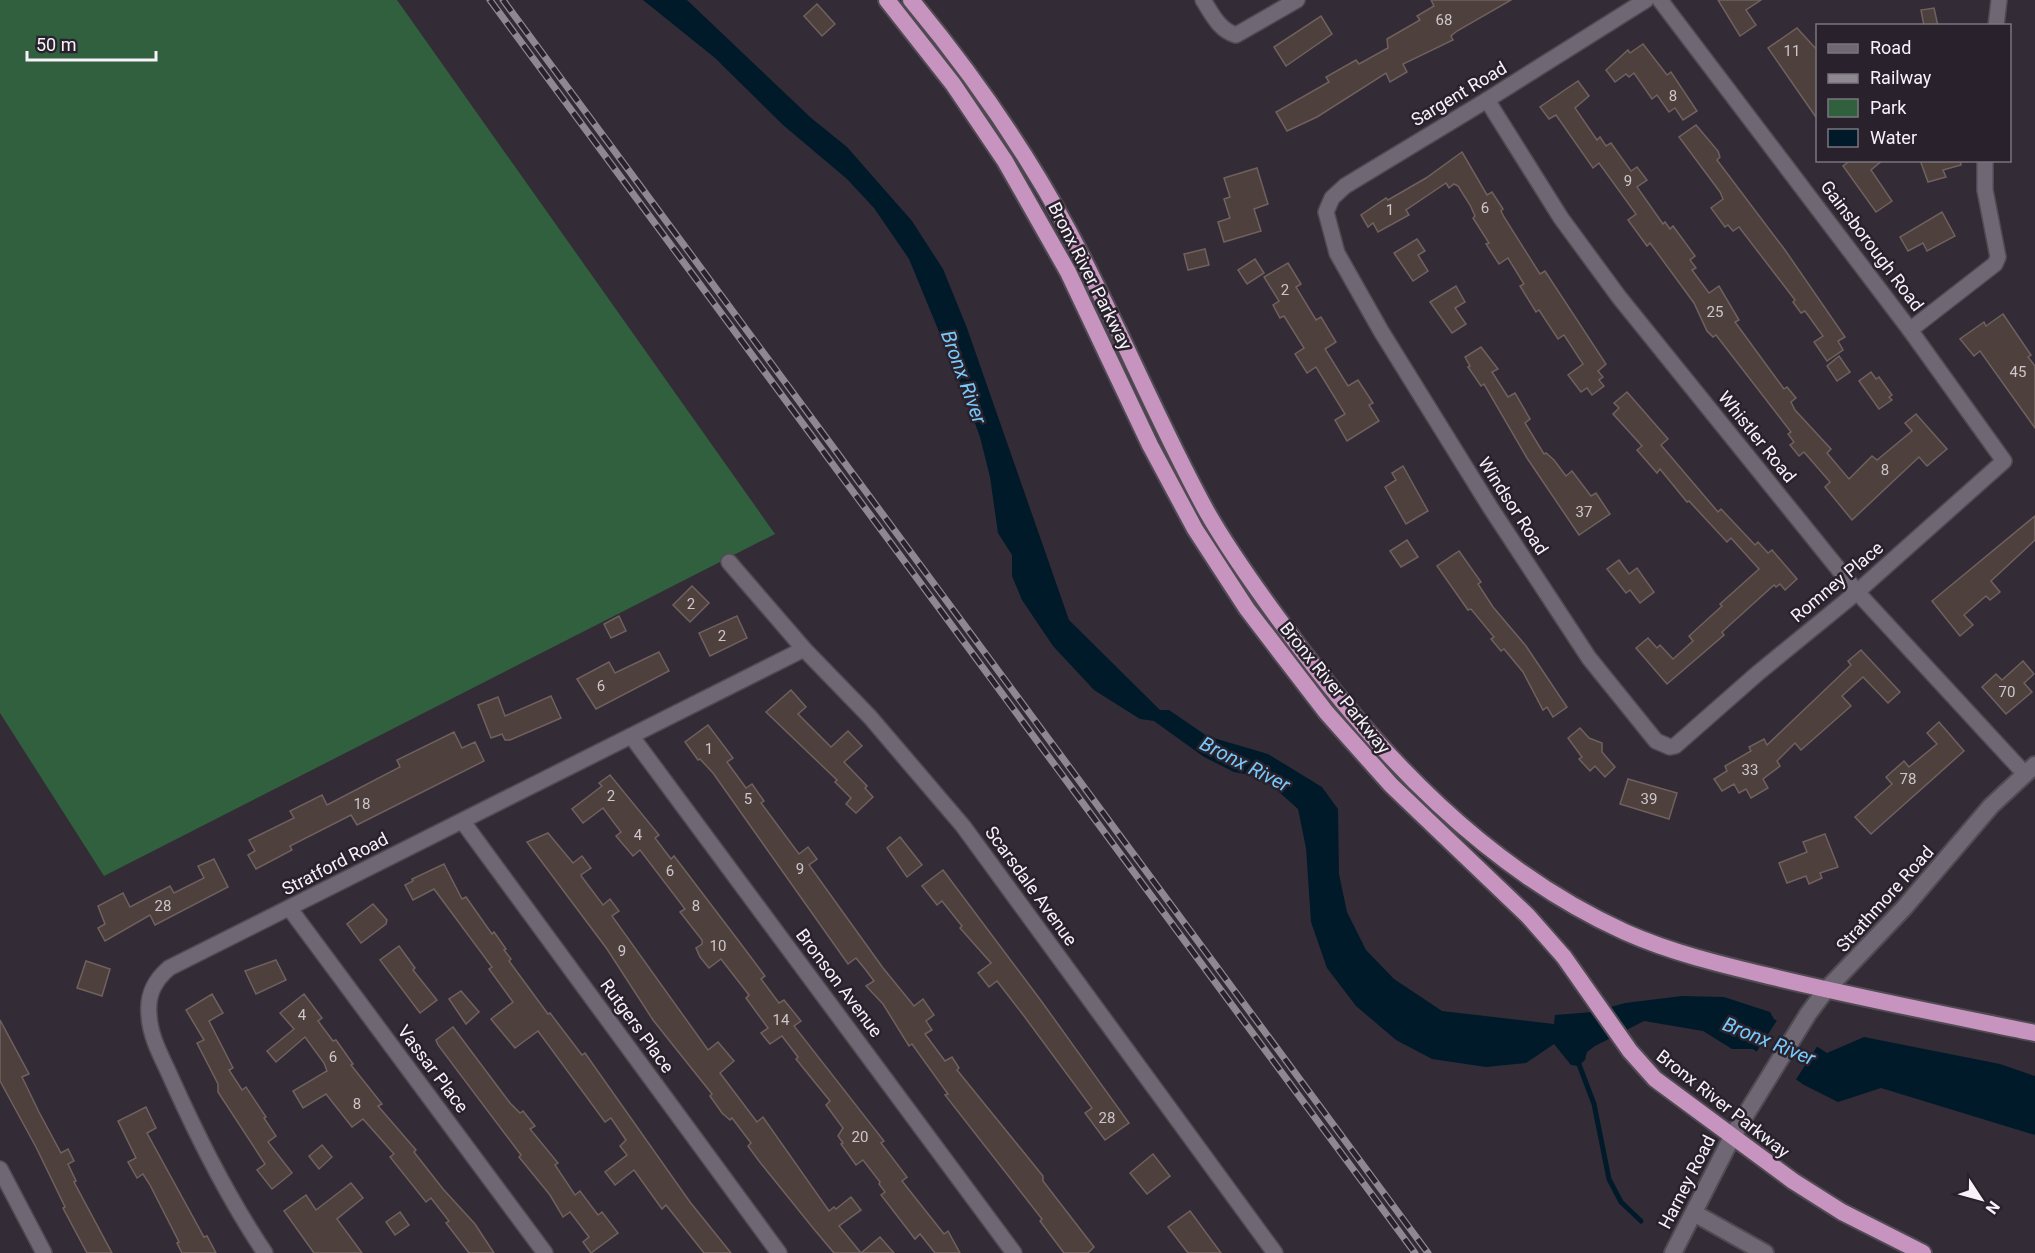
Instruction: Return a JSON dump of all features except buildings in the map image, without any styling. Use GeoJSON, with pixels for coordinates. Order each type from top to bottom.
{"type":"FeatureCollection","features":[{"type":"Feature","properties":{"kind":"highway","name":"Bronx River Parkway"},"geometry":{"type":"LineString","coordinates":[[887,0],[964,100],[1022,188],[1068,272],[1180,502],[1247,609],[1305,686],[1367,760],[1528,916],[1564,957],[1638,1062],[1655,1079],[1732,1137],[1817,1196],[1923,1253]]}},
{"type":"Feature","properties":{"kind":"highway","name":"Bronx River Parkway"},"geometry":{"type":"LineString","coordinates":[[911,0],[968,72],[1052,202],[1097,286],[1180,461],[1226,543],[1298,646],[1379,744],[1422,790],[1494,852],[1579,909],[1660,946],[1826,990],[2035,1034]]}},
{"type":"Feature","properties":{"kind":"street"},"geometry":{"type":"LineString","coordinates":[[1203,0],[1226,32],[1236,35],[1297,0]]}},
{"type":"Feature","properties":{"kind":"street","name":"Sargent Road"},"geometry":{"type":"LineString","coordinates":[[1334,243],[1326,212],[1332,198],[1345,186],[1646,0]]}},
{"type":"Feature","properties":{"kind":"street","name":"Gainsborough Road"},"geometry":{"type":"LineString","coordinates":[[1660,0],[1910,330],[2004,462]]}},
{"type":"Feature","properties":{"kind":"street"},"geometry":{"type":"LineString","coordinates":[[1995,24],[1999,0]]}},
{"type":"Feature","properties":{"kind":"street","name":"Whistler Road"},"geometry":{"type":"LineString","coordinates":[[1487,100],[1561,218],[1619,297],[1857,592],[2030,769]]}},
{"type":"Feature","properties":{"kind":"street"},"geometry":{"type":"LineString","coordinates":[[1910,330],[1995,264],[1998,257],[1985,190],[1984,162]]}},
{"type":"Feature","properties":{"kind":"street","name":"Windsor Road"},"geometry":{"type":"LineString","coordinates":[[1334,243],[1337,253],[1381,331],[1490,507],[1589,658],[1656,741],[1670,747],[1692,731]]}},
{"type":"Feature","properties":{"kind":"street","name":"Romney Place"},"geometry":{"type":"LineString","coordinates":[[1692,731],[1857,592],[2004,462]]}},
{"type":"Feature","properties":{"kind":"street","name":"Scarsdale Avenue"},"geometry":{"type":"LineString","coordinates":[[729,562],[804,648],[870,717],[963,826],[1275,1253]]}},
{"type":"Feature","properties":{"kind":"street","name":"Stratford Road"},"geometry":{"type":"LineString","coordinates":[[265,1253],[237,1211],[192,1125],[151,1033],[149,1000],[157,978],[169,968],[632,737],[804,648]]}},
{"type":"Feature","properties":{"kind":"street","name":"Bronson Avenue"},"geometry":{"type":"LineString","coordinates":[[632,737],[1014,1253]]}},
{"type":"Feature","properties":{"kind":"street","name":"Strathmore Road"},"geometry":{"type":"LineString","coordinates":[[1775,1067],[1826,990],[1904,908],[1991,806],[2030,769]]}},
{"type":"Feature","properties":{"kind":"street","name":"Rutgers Place"},"geometry":{"type":"LineString","coordinates":[[462,822],[779,1253]]}},
{"type":"Feature","properties":{"kind":"street","name":"Vassar Place"},"geometry":{"type":"LineString","coordinates":[[290,909],[545,1253]]}},
{"type":"Feature","properties":{"kind":"street","name":"Harney Road"},"geometry":{"type":"LineString","coordinates":[[1679,1251],[1694,1213],[1732,1137],[1775,1067]]}},
{"type":"Feature","properties":{"kind":"street"},"geometry":{"type":"LineString","coordinates":[[0,1169],[44,1253]]}},
{"type":"Feature","properties":{"kind":"street"},"geometry":{"type":"LineString","coordinates":[[1694,1213],[1765,1253]]}},
{"type":"Feature","properties":{"kind":"green space"},"geometry":{"type":"Polygon","coordinates":[[[0,0],[397,0],[775,534],[104,876],[0,713],[0,0]]]}},
{"type":"Feature","properties":{"kind":"water","name":"Bronx River"},"geometry":{"type":"Polygon","coordinates":[[[643,0],[687,0],[810,117],[847,147],[912,221],[943,269],[967,328],[1069,620],[1160,710],[1169,710],[1207,736],[1268,754],[1322,787],[1338,809],[1339,874],[1347,912],[1366,950],[1394,979],[1442,1011],[1554,1024],[1555,1015],[1593,1012],[1625,1003],[1682,996],[1724,997],[1770,1012],[1774,1019],[1827,1053],[1864,1037],[2000,1064],[2035,1076],[2035,1135],[1881,1088],[1838,1102],[1804,1085],[1753,1049],[1732,1049],[1703,1031],[1644,1021],[1595,1046],[1587,1052],[1585,1060],[1578,1066],[1571,1065],[1554,1044],[1526,1063],[1486,1067],[1432,1059],[1396,1040],[1356,1006],[1327,968],[1311,922],[1306,848],[1298,809],[1262,777],[1234,772],[1204,757],[1154,721],[1140,719],[1094,690],[1053,646],[1022,600],[1012,576],[1012,555],[998,533],[990,477],[980,437],[961,385],[909,259],[874,208],[847,179],[783,125],[715,58],[643,0]]]}},
{"type":"Feature","properties":{"kind":"pier"},"geometry":{"type":"Polygon","coordinates":[[[1778,1019],[1818,1045],[1795,1081],[1755,1054],[1778,1019]]]}},
{"type":"Feature","properties":{"kind":"waterway"},"geometry":{"type":"LineString","coordinates":[[1577,1059],[1594,1104],[1609,1179],[1621,1202],[1641,1221]]}},
{"type":"Feature","properties":{"kind":"railway"},"geometry":{"type":"LineString","coordinates":[[490,0],[1415,1253]]}},
{"type":"Feature","properties":{"kind":"railway"},"geometry":{"type":"LineString","coordinates":[[503,0],[1428,1253]]}}]}
